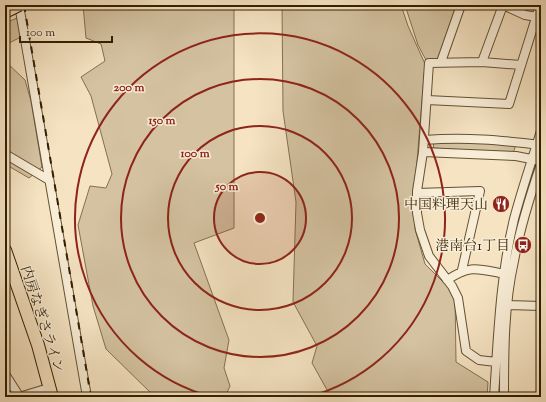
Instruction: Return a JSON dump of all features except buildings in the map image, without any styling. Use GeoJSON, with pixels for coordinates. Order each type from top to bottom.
{"type":"FeatureCollection","features":[{"type":"Feature","properties":{"kind":"highway"},"geometry":{"type":"LineString","coordinates":[[5,12],[19,5]]}},
{"type":"Feature","properties":{"kind":"highway","name":"内房なぎさライン"},"geometry":{"type":"LineString","coordinates":[[5,250],[38,345],[52,397]]}},
{"type":"Feature","properties":{"kind":"highway","name":"内房なぎさライン"},"geometry":{"type":"LineString","coordinates":[[5,274],[31,347],[43,393]]}},
{"type":"Feature","properties":{"kind":"street"},"geometry":{"type":"LineString","coordinates":[[19,5],[87,397]]}},
{"type":"Feature","properties":{"kind":"street"},"geometry":{"type":"LineString","coordinates":[[441,62],[460,5]]}},
{"type":"Feature","properties":{"kind":"street"},"geometry":{"type":"LineString","coordinates":[[482,62],[503,5],[525,16],[537,17]]}},
{"type":"Feature","properties":{"kind":"street"},"geometry":{"type":"LineString","coordinates":[[427,100],[509,104],[540,5]]}},
{"type":"Feature","properties":{"kind":"street"},"geometry":{"type":"LineString","coordinates":[[496,362],[478,360],[466,351],[460,307],[452,286],[435,266],[424,245],[417,213],[417,193],[423,152],[429,64],[441,62],[482,62],[521,65]]}},
{"type":"Feature","properties":{"kind":"street"},"geometry":{"type":"LineString","coordinates":[[494,397],[505,274],[514,220],[532,159],[539,145],[541,131]]}},
{"type":"Feature","properties":{"kind":"street"},"geometry":{"type":"LineString","coordinates":[[424,140],[461,138],[498,139],[539,145]]}},
{"type":"Feature","properties":{"kind":"street"},"geometry":{"type":"LineString","coordinates":[[423,152],[516,156],[541,161]]}},
{"type":"Feature","properties":{"kind":"street"},"geometry":{"type":"LineString","coordinates":[[5,154],[49,180]]}},
{"type":"Feature","properties":{"kind":"street"},"geometry":{"type":"LineString","coordinates":[[504,397],[504,353],[508,305],[514,261],[541,164]]}},
{"type":"Feature","properties":{"kind":"street"},"geometry":{"type":"LineString","coordinates":[[417,193],[480,191],[462,270]]}},
{"type":"Feature","properties":{"kind":"street"},"geometry":{"type":"LineString","coordinates":[[447,280],[462,270],[473,269],[505,274]]}},
{"type":"Feature","properties":{"kind":"street"},"geometry":{"type":"LineString","coordinates":[[508,305],[541,306]]}},
{"type":"Feature","properties":{"kind":"street"},"geometry":{"type":"LineString","coordinates":[[5,374],[19,396],[43,393]]}},
{"type":"Feature","properties":{"kind":"shaded area"},"geometry":{"type":"Polygon","coordinates":[[[83,5],[234,5],[234,228],[194,243],[229,340],[224,368],[230,386],[225,397],[155,397],[106,349],[93,306],[78,225],[90,186],[106,188],[112,174],[91,96],[81,77],[105,61],[101,44],[86,38],[83,5]]]}},
{"type":"Feature","properties":{"kind":"shaded area"},"geometry":{"type":"Polygon","coordinates":[[[282,5],[401,5],[408,26],[425,64],[414,198],[415,229],[425,264],[455,294],[456,362],[488,382],[487,397],[331,397],[312,363],[317,346],[293,302],[296,202],[283,111],[282,5]]]}},
{"type":"Feature","properties":{"kind":"shaded area"},"geometry":{"type":"Polygon","coordinates":[[[405,5],[457,5],[440,58],[436,60],[426,60],[418,45],[405,5]]]}},
{"type":"Feature","properties":{"kind":"shaded area"},"geometry":{"type":"Polygon","coordinates":[[[17,18],[21,37],[5,45],[5,23],[17,18]]]}},
{"type":"Feature","properties":{"kind":"shaded area"},"geometry":{"type":"Polygon","coordinates":[[[5,61],[25,80],[31,101],[42,167],[29,178],[5,164],[5,61]]]}},
{"type":"Feature","properties":{"kind":"shaded area"},"geometry":{"type":"Polygon","coordinates":[[[453,141],[516,145],[513,153],[433,148],[434,143],[453,141]]]}},
{"type":"Feature","properties":{"kind":"railway"},"geometry":{"type":"LineString","coordinates":[[24,5],[91,397]]}},
{"type":"Feature","properties":{"kind":"place","name":"中国料理天山"},"geometry":{"type":"Point","coordinates":[501,204]}},
{"type":"Feature","properties":{"kind":"place","name":"港南台1丁目"},"geometry":{"type":"Point","coordinates":[523,245]}}]}
